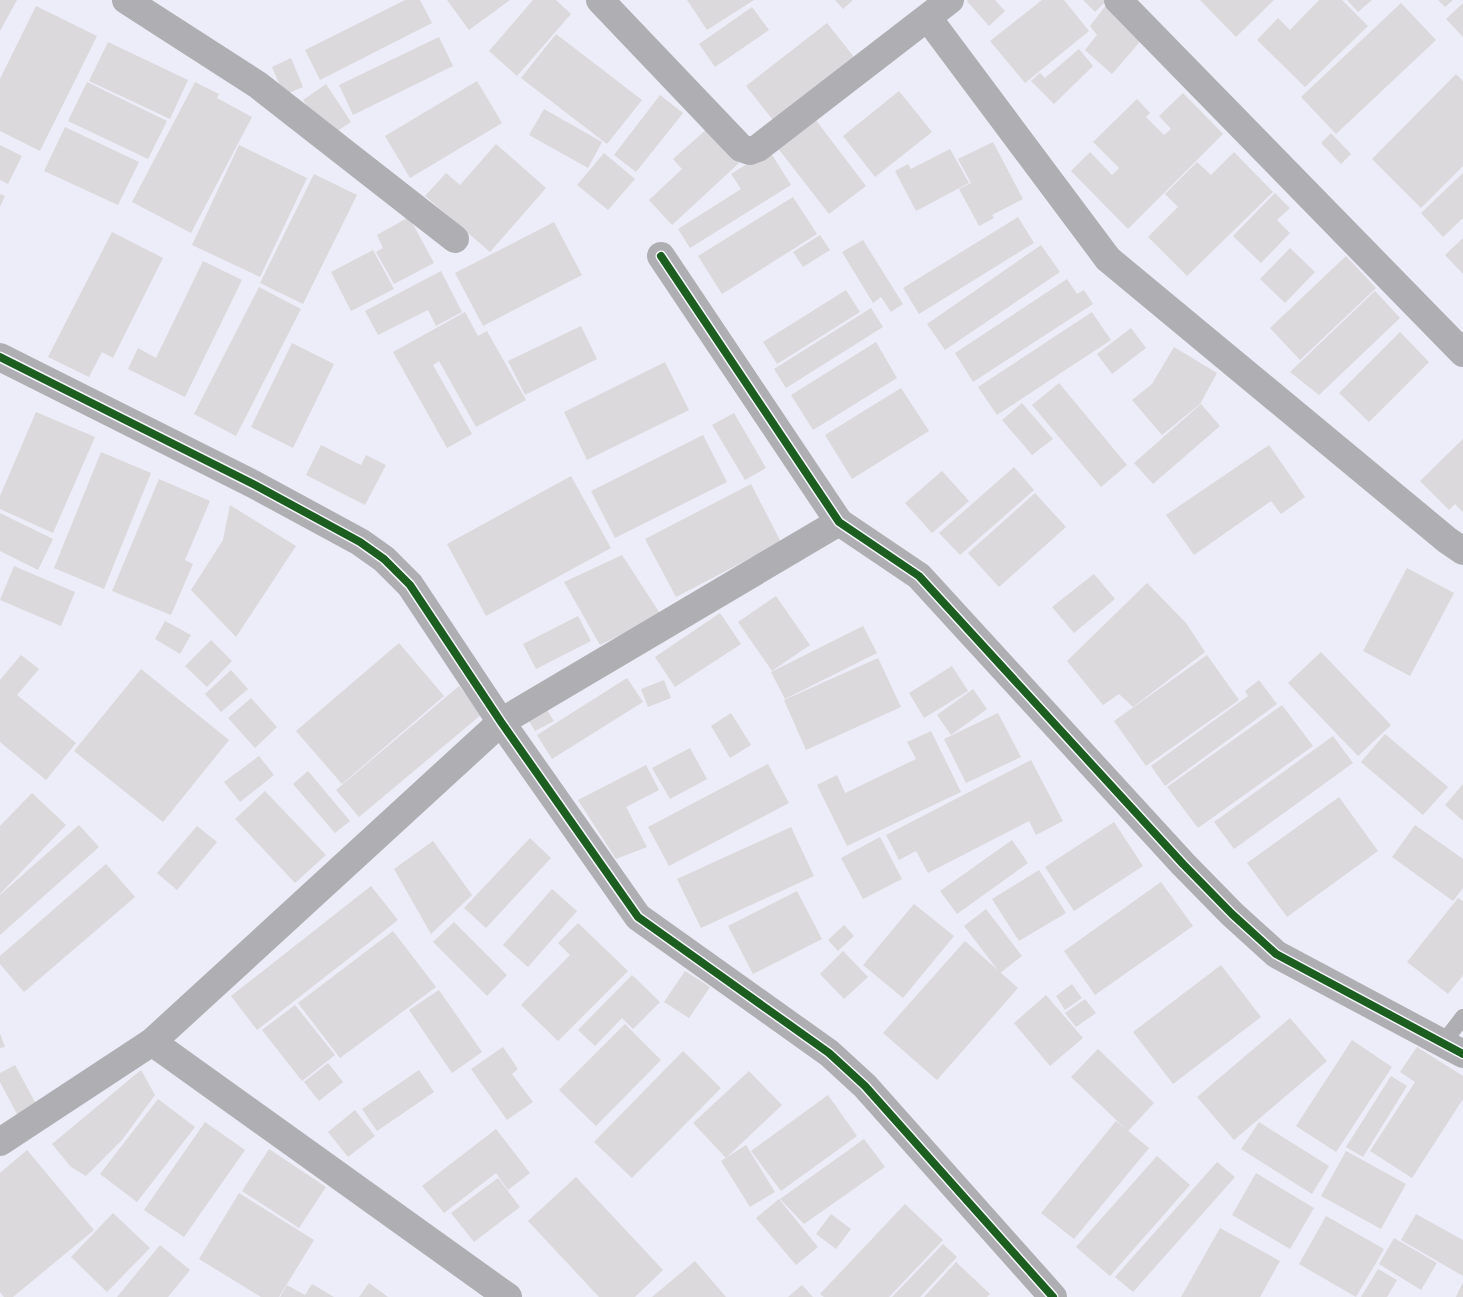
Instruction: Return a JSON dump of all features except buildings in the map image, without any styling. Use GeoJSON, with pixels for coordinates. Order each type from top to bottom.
{"type":"FeatureCollection","features":[{"type":"Feature","properties":{"kind":"street"},"geometry":{"type":"LineString","coordinates":[[126,0],[258,85],[455,240]]}},
{"type":"Feature","properties":{"kind":"street"},"geometry":{"type":"LineString","coordinates":[[600,0],[741,148],[750,150],[758,148],[950,0]]}},
{"type":"Feature","properties":{"kind":"street"},"geometry":{"type":"LineString","coordinates":[[1118,0],[1463,354]]}},
{"type":"Feature","properties":{"kind":"street"},"geometry":{"type":"LineString","coordinates":[[928,18],[1108,259],[1447,540],[1463,551]]}},
{"type":"Feature","properties":{"kind":"street"},"geometry":{"type":"LineString","coordinates":[[661,256],[838,522],[919,576],[1183,864],[1232,914],[1276,954],[1453,1049]]}},
{"type":"Feature","properties":{"kind":"street"},"geometry":{"type":"LineString","coordinates":[[0,357],[254,485],[360,542],[384,559],[410,586],[501,722],[638,917],[829,1053],[865,1086],[1053,1297]]}},
{"type":"Feature","properties":{"kind":"street"},"geometry":{"type":"LineString","coordinates":[[0,1142],[152,1042],[501,722],[838,522]]}},
{"type":"Feature","properties":{"kind":"street"},"geometry":{"type":"LineString","coordinates":[[152,1042],[508,1297]]}},
{"type":"Feature","properties":{"kind":"lane"},"geometry":{"type":"LineString","coordinates":[[1453,1049],[1463,1017]]}},
{"type":"Feature","properties":{"kind":"cycle path"},"geometry":{"type":"LineString","coordinates":[[661,256],[839,522],[919,576],[1183,864],[1232,914],[1276,954],[1463,1054]]}},
{"type":"Feature","properties":{"kind":"cycle path"},"geometry":{"type":"LineString","coordinates":[[0,357],[255,485],[360,542],[384,559],[410,585],[501,722],[638,917],[829,1053],[865,1086],[1053,1297]]}}]}
